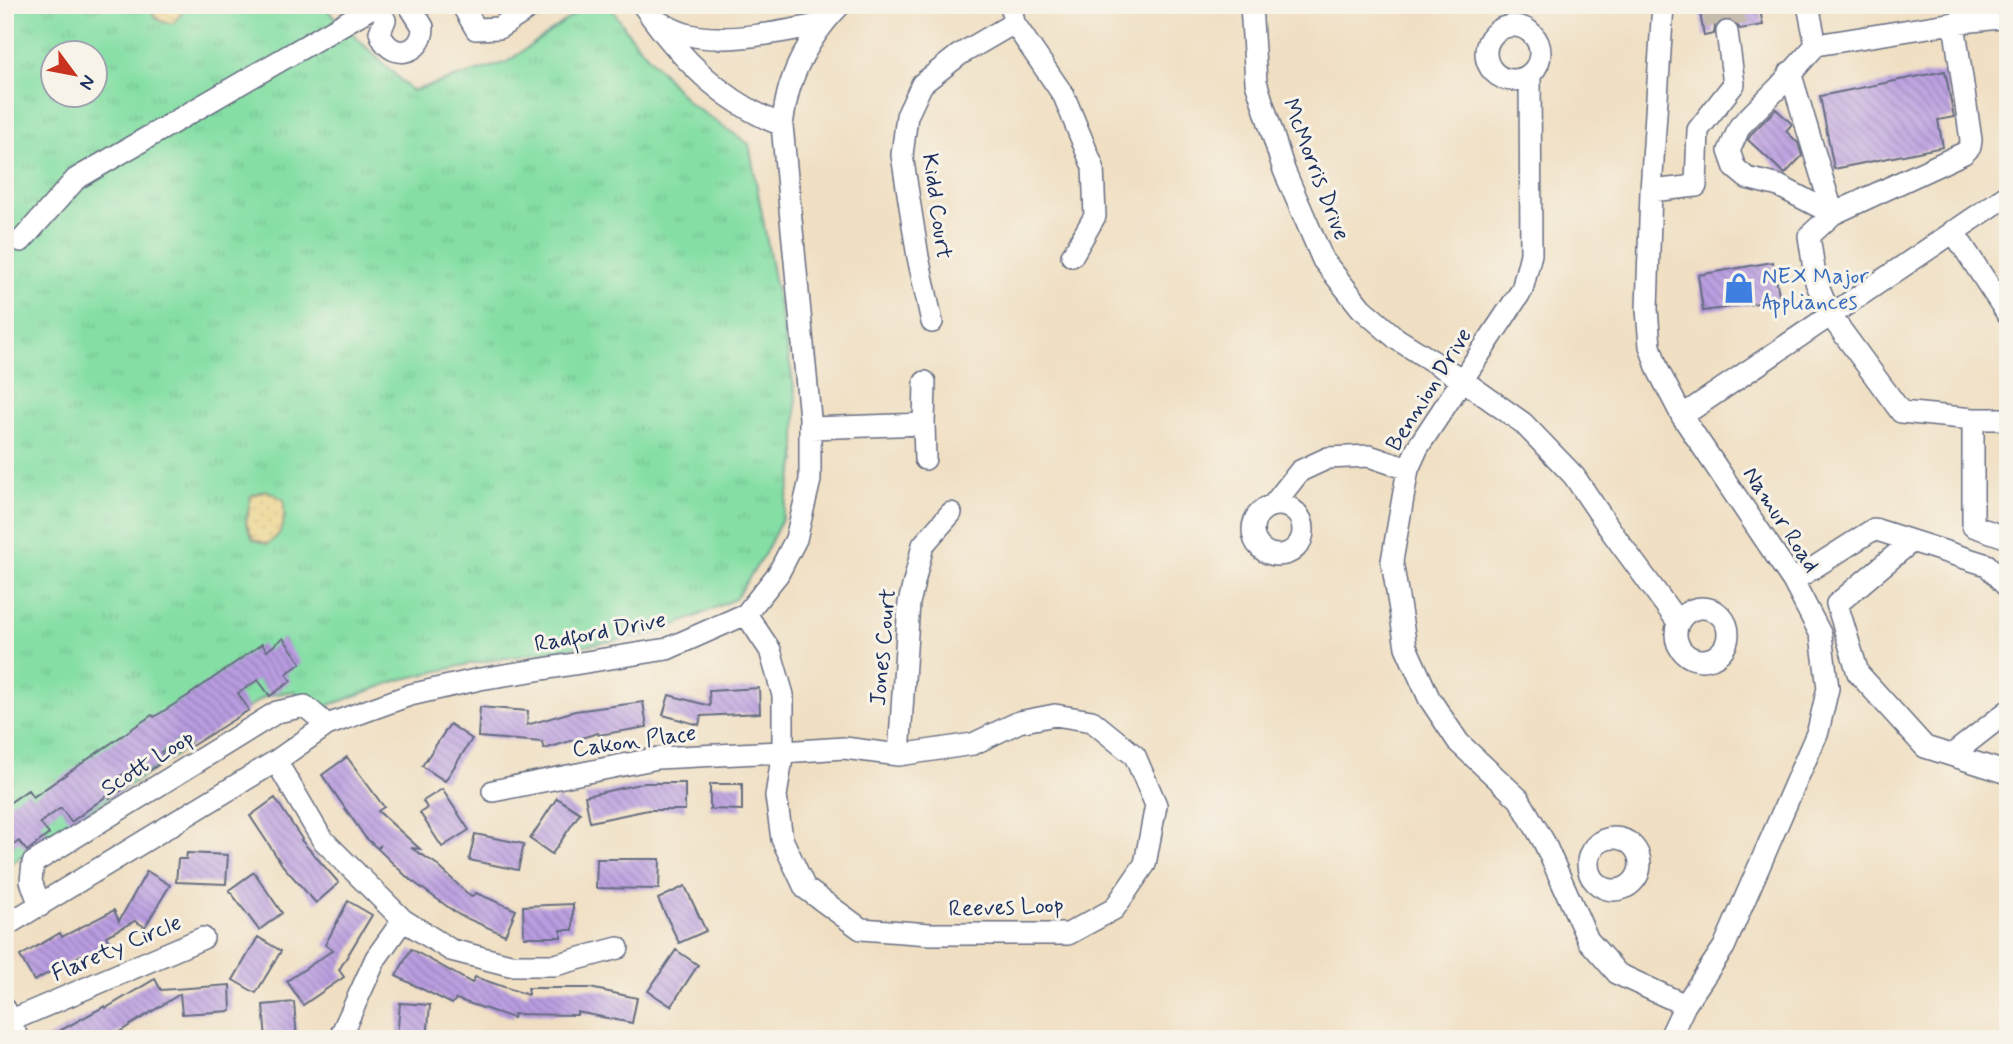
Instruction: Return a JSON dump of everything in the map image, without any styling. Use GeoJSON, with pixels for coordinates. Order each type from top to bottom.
{"type":"FeatureCollection","features":[{"type":"Feature","properties":{"kind":"street"},"geometry":{"type":"LineString","coordinates":[[463,5],[477,29],[499,28],[534,5]]}},
{"type":"Feature","properties":{"kind":"street","name":"Radford Drive"},"geometry":{"type":"LineString","coordinates":[[5,926],[275,761],[327,725],[410,695],[480,679],[667,649],[746,614],[778,575],[796,539],[810,480],[811,428],[782,125],[790,86],[822,24],[840,5]]}},
{"type":"Feature","properties":{"kind":"street","name":"McMorris Drive"},"geometry":{"type":"LineString","coordinates":[[1251,5],[1256,82],[1284,170],[1323,260],[1361,308],[1397,339],[1461,379],[1523,423],[1574,476],[1678,622]]}},
{"type":"Feature","properties":{"kind":"street","name":"Namur Road"},"geometry":{"type":"LineString","coordinates":[[1663,5],[1651,191],[1647,309],[1650,346],[1658,370],[1682,416],[1793,581],[1821,635],[1828,688],[1818,731],[1724,947],[1685,1005],[1669,1039]]}},
{"type":"Feature","properties":{"kind":"street"},"geometry":{"type":"LineString","coordinates":[[1808,5],[1816,45]]}},
{"type":"Feature","properties":{"kind":"street"},"geometry":{"type":"LineString","coordinates":[[21,242],[76,179],[358,17],[380,13],[402,15],[418,8],[423,33],[416,46],[404,52],[391,50],[382,39],[380,13]]}},
{"type":"Feature","properties":{"kind":"street"},"geometry":{"type":"LineString","coordinates":[[1952,12],[1970,148],[1833,214],[1809,236],[1816,282],[1830,315],[1901,412],[1973,419],[2008,419]]}},
{"type":"Feature","properties":{"kind":"street"},"geometry":{"type":"LineString","coordinates":[[1833,214],[1779,186],[1747,178],[1735,167],[1729,151],[1740,126],[1816,45],[1952,12],[2008,17]]}},
{"type":"Feature","properties":{"kind":"street"},"geometry":{"type":"LineString","coordinates":[[648,13],[690,36],[729,37],[778,33],[822,24]]}},
{"type":"Feature","properties":{"kind":"street"},"geometry":{"type":"LineString","coordinates":[[648,13],[689,63],[712,86],[755,115],[782,125]]}},
{"type":"Feature","properties":{"kind":"street"},"geometry":{"type":"LineString","coordinates":[[1012,14],[1063,96],[1093,167],[1095,216],[1073,256]]}},
{"type":"Feature","properties":{"kind":"street","name":"Kidd Court"},"geometry":{"type":"LineString","coordinates":[[932,321],[918,257],[902,155],[907,116],[922,84],[1012,14]]}},
{"type":"Feature","properties":{"kind":"street"},"geometry":{"type":"LineString","coordinates":[[1651,191],[1696,186],[1698,130],[1734,84],[1728,36]]}},
{"type":"Feature","properties":{"kind":"street"},"geometry":{"type":"LineString","coordinates":[[1790,72],[1833,214]]}},
{"type":"Feature","properties":{"kind":"street","name":"Bennion Drive"},"geometry":{"type":"LineString","coordinates":[[1530,74],[1531,254],[1522,290],[1461,379],[1418,447],[1408,468],[1392,561],[1406,647],[1429,698],[1459,743],[1519,799],[1544,842],[1588,940],[1618,974],[1685,1005]]}},
{"type":"Feature","properties":{"kind":"street"},"geometry":{"type":"LineString","coordinates":[[1682,416],[2008,195]]}},
{"type":"Feature","properties":{"kind":"street"},"geometry":{"type":"LineString","coordinates":[[1953,231],[2008,315]]}},
{"type":"Feature","properties":{"kind":"street"},"geometry":{"type":"LineString","coordinates":[[925,382],[925,459]]}},
{"type":"Feature","properties":{"kind":"street"},"geometry":{"type":"LineString","coordinates":[[1973,419],[1973,526],[2008,538]]}},
{"type":"Feature","properties":{"kind":"street"},"geometry":{"type":"LineString","coordinates":[[811,428],[924,424]]}},
{"type":"Feature","properties":{"kind":"street"},"geometry":{"type":"LineString","coordinates":[[1273,505],[1300,471],[1328,458],[1369,456],[1408,468]]}},
{"type":"Feature","properties":{"kind":"street","name":"Jones Court"},"geometry":{"type":"LineString","coordinates":[[899,754],[909,603],[923,545],[951,513]]}},
{"type":"Feature","properties":{"kind":"street"},"geometry":{"type":"LineString","coordinates":[[1793,581],[1874,529],[1987,565],[2008,588]]}},
{"type":"Feature","properties":{"kind":"street"},"geometry":{"type":"LineString","coordinates":[[1912,541],[1837,604],[1858,673],[1924,747],[1954,754],[2008,773]]}},
{"type":"Feature","properties":{"kind":"street","name":"Reeves Loop"},"geometry":{"type":"LineString","coordinates":[[746,614],[770,650],[783,695],[783,752],[776,796],[782,839],[805,888],[860,929],[930,934],[1068,934],[1114,909],[1145,864],[1156,805],[1135,756],[1092,721],[1055,715],[1019,722],[974,744],[899,754],[844,748],[783,752]]}},
{"type":"Feature","properties":{"kind":"street","name":"Scott Loop"},"geometry":{"type":"LineString","coordinates":[[40,906],[31,881],[33,863],[277,712],[305,706],[327,725]]}},
{"type":"Feature","properties":{"kind":"street"},"geometry":{"type":"LineString","coordinates":[[1954,754],[2008,711]]}},
{"type":"Feature","properties":{"kind":"street","name":"Cakon Place"},"geometry":{"type":"LineString","coordinates":[[492,791],[658,758],[783,752]]}},
{"type":"Feature","properties":{"kind":"street"},"geometry":{"type":"LineString","coordinates":[[275,761],[322,839],[403,920],[451,950],[510,965],[555,965],[618,948]]}},
{"type":"Feature","properties":{"kind":"street"},"geometry":{"type":"LineString","coordinates":[[1564,888],[1590,876]]}},
{"type":"Feature","properties":{"kind":"street"},"geometry":{"type":"LineString","coordinates":[[338,1039],[376,958],[403,920]]}},
{"type":"Feature","properties":{"kind":"street","name":"Flarety Circle"},"geometry":{"type":"LineString","coordinates":[[12,1023],[203,939]]}},
{"type":"Feature","properties":{"kind":"green space"},"geometry":{"type":"Polygon","coordinates":[[[5,5],[322,5],[412,91],[507,62],[588,5],[609,5],[632,38],[689,103],[749,144],[796,398],[796,460],[782,519],[764,555],[735,599],[656,634],[469,664],[399,680],[316,710],[294,691],[266,696],[5,867],[5,5]]]}},
{"type":"Feature","properties":{"kind":"sand"},"geometry":{"type":"Polygon","coordinates":[[[180,5],[183,12],[173,23],[158,19],[150,6],[180,5]]]}},
{"type":"Feature","properties":{"kind":"sand"},"geometry":{"type":"Polygon","coordinates":[[[266,490],[284,500],[281,531],[267,544],[253,539],[246,523],[251,496],[266,490]]]}},
{"type":"Feature","properties":{"kind":"building"},"geometry":{"type":"Polygon","coordinates":[[[1759,5],[1763,25],[1740,29],[1733,20],[1725,19],[1715,26],[1714,34],[1704,36],[1699,7],[1759,5]]]}},
{"type":"Feature","properties":{"kind":"building"},"geometry":{"type":"Polygon","coordinates":[[[1945,71],[1954,117],[1938,120],[1943,147],[1834,169],[1820,96],[1945,71]]]}},
{"type":"Feature","properties":{"kind":"building"},"geometry":{"type":"Polygon","coordinates":[[[1776,109],[1792,124],[1786,131],[1798,143],[1802,156],[1785,174],[1748,140],[1776,109]]]}},
{"type":"Feature","properties":{"kind":"building","name":"NEX Major Appliances"},"geometry":{"type":"Polygon","coordinates":[[[1773,262],[1780,300],[1703,311],[1698,275],[1773,262]]]}},
{"type":"Feature","properties":{"kind":"building"},"geometry":{"type":"Polygon","coordinates":[[[283,638],[301,663],[286,674],[291,681],[270,696],[258,680],[238,693],[249,710],[190,747],[183,737],[161,752],[166,759],[148,772],[141,763],[120,776],[127,787],[110,798],[108,795],[71,822],[61,808],[40,823],[49,834],[27,851],[19,841],[5,851],[5,806],[28,790],[33,797],[262,644],[267,651],[283,638]]]}},
{"type":"Feature","properties":{"kind":"building"},"geometry":{"type":"Polygon","coordinates":[[[759,688],[760,713],[701,716],[699,725],[663,715],[669,695],[710,706],[709,691],[759,688]]]}},
{"type":"Feature","properties":{"kind":"building"},"geometry":{"type":"Polygon","coordinates":[[[643,702],[647,727],[599,735],[598,733],[544,749],[542,742],[478,737],[480,707],[528,711],[527,725],[575,711],[643,702]]]}},
{"type":"Feature","properties":{"kind":"building"},"geometry":{"type":"Polygon","coordinates":[[[450,724],[472,739],[445,781],[422,766],[450,724]]]}},
{"type":"Feature","properties":{"kind":"building"},"geometry":{"type":"Polygon","coordinates":[[[347,757],[384,807],[378,811],[420,849],[411,848],[435,863],[471,897],[476,893],[516,910],[505,935],[459,915],[408,878],[378,849],[381,845],[377,848],[365,837],[322,775],[347,757]]]}},
{"type":"Feature","properties":{"kind":"building"},"geometry":{"type":"Polygon","coordinates":[[[644,783],[685,783],[685,810],[648,810],[590,822],[585,796],[644,783]]]}},
{"type":"Feature","properties":{"kind":"building"},"geometry":{"type":"Polygon","coordinates":[[[710,784],[742,784],[742,810],[710,809],[710,784]]]}},
{"type":"Feature","properties":{"kind":"building"},"geometry":{"type":"Polygon","coordinates":[[[442,789],[469,830],[442,847],[420,813],[427,808],[423,801],[442,789]]]}},
{"type":"Feature","properties":{"kind":"building"},"geometry":{"type":"Polygon","coordinates":[[[275,798],[301,840],[339,883],[316,903],[283,866],[250,816],[275,798]]]}},
{"type":"Feature","properties":{"kind":"building"},"geometry":{"type":"Polygon","coordinates":[[[557,798],[580,813],[552,854],[530,839],[557,798]]]}},
{"type":"Feature","properties":{"kind":"building"},"geometry":{"type":"Polygon","coordinates":[[[475,834],[524,844],[518,870],[469,860],[475,834]]]}},
{"type":"Feature","properties":{"kind":"building"},"geometry":{"type":"Polygon","coordinates":[[[187,853],[228,855],[226,884],[176,882],[178,859],[186,859],[187,853]]]}},
{"type":"Feature","properties":{"kind":"building"},"geometry":{"type":"Polygon","coordinates":[[[597,859],[660,859],[659,889],[596,888],[597,859]]]}},
{"type":"Feature","properties":{"kind":"building"},"geometry":{"type":"Polygon","coordinates":[[[147,871],[170,885],[145,927],[135,921],[106,936],[110,944],[83,958],[81,955],[34,981],[20,956],[60,933],[62,937],[114,910],[119,921],[147,871]]]}},
{"type":"Feature","properties":{"kind":"building"},"geometry":{"type":"Polygon","coordinates":[[[254,872],[282,913],[259,930],[229,890],[254,872]]]}},
{"type":"Feature","properties":{"kind":"building"},"geometry":{"type":"Polygon","coordinates":[[[685,886],[706,931],[679,943],[658,899],[685,886]]]}},
{"type":"Feature","properties":{"kind":"building"},"geometry":{"type":"Polygon","coordinates":[[[348,901],[372,915],[339,970],[344,977],[303,1005],[287,981],[333,950],[325,945],[348,901]]]}},
{"type":"Feature","properties":{"kind":"building"},"geometry":{"type":"Polygon","coordinates":[[[573,904],[573,930],[561,930],[561,937],[524,937],[523,906],[573,904]]]}},
{"type":"Feature","properties":{"kind":"building"},"geometry":{"type":"Polygon","coordinates":[[[258,937],[281,951],[256,993],[233,980],[258,937]]]}},
{"type":"Feature","properties":{"kind":"building"},"geometry":{"type":"Polygon","coordinates":[[[411,949],[472,983],[475,977],[528,995],[528,988],[590,988],[637,998],[632,1023],[577,1012],[577,1015],[514,1014],[513,1018],[456,999],[452,1004],[396,976],[411,949]]]}},
{"type":"Feature","properties":{"kind":"building"},"geometry":{"type":"Polygon","coordinates":[[[676,950],[698,965],[671,1006],[648,991],[676,950]]]}},
{"type":"Feature","properties":{"kind":"building"},"geometry":{"type":"Polygon","coordinates":[[[155,979],[161,990],[230,985],[231,1011],[182,1014],[180,994],[108,1039],[45,1039],[105,1006],[106,1008],[155,979]]]}},
{"type":"Feature","properties":{"kind":"building"},"geometry":{"type":"Polygon","coordinates":[[[294,1002],[297,1039],[266,1039],[263,1005],[294,1002]]]}},
{"type":"Feature","properties":{"kind":"building"},"geometry":{"type":"Polygon","coordinates":[[[400,1003],[430,1005],[427,1039],[397,1039],[400,1003]]]}},
{"type":"Feature","properties":{"kind":"tunnel"},"geometry":{"type":"LineString","coordinates":[[1711,5],[1717,34]]}},
{"type":"Feature","properties":{"kind":"tunnel"},"geometry":{"type":"LineString","coordinates":[[1732,5],[1737,30]]}},
{"type":"Feature","properties":{"kind":"place","name":"NEX Major Appliances"},"geometry":{"type":"Point","coordinates":[1739,288]}}]}
